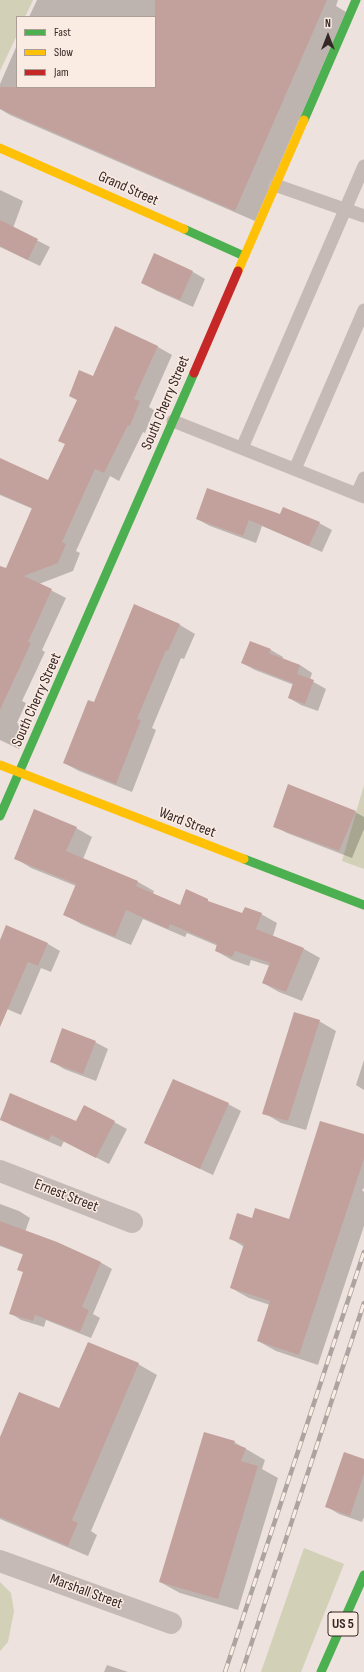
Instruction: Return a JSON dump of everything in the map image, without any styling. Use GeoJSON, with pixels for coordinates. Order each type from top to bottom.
{"type":"FeatureCollection","features":[{"type":"Feature","properties":{"kind":"street","name":"South Cherry Street"},"geometry":{"type":"LineString","coordinates":[[0,816],[356,0]]}},
{"type":"Feature","properties":{"kind":"street","name":"Grand Street"},"geometry":{"type":"LineString","coordinates":[[0,148],[244,256]]}},
{"type":"Feature","properties":{"kind":"street","name":"Ward Street"},"geometry":{"type":"LineString","coordinates":[[0,765],[364,905]]}},
{"type":"Feature","properties":{"kind":"street","name":"Ernest Street"},"geometry":{"type":"LineString","coordinates":[[0,1171],[132,1222]]}},
{"type":"Feature","properties":{"kind":"street","name":"Marshall Street"},"geometry":{"type":"LineString","coordinates":[[0,1561],[171,1623]]}},
{"type":"Feature","properties":{"kind":"street","name":"US 5"},"geometry":{"type":"LineString","coordinates":[[321,1672],[364,1575]]}},
{"type":"Feature","properties":{"kind":"lane"},"geometry":{"type":"LineString","coordinates":[[242,448],[364,166]]}},
{"type":"Feature","properties":{"kind":"lane"},"geometry":{"type":"LineString","coordinates":[[275,184],[364,216]]}},
{"type":"Feature","properties":{"kind":"lane"},"geometry":{"type":"LineString","coordinates":[[295,469],[364,310]]}},
{"type":"Feature","properties":{"kind":"lane"},"geometry":{"type":"LineString","coordinates":[[173,421],[360,496],[364,478]]}},
{"type":"Feature","properties":{"kind":"shaded area"},"geometry":{"type":"Polygon","coordinates":[[[0,0],[33,0],[25,16],[16,16],[16,37],[0,71],[0,0]]]}},
{"type":"Feature","properties":{"kind":"shaded area"},"geometry":{"type":"Polygon","coordinates":[[[364,785],[364,869],[342,861],[364,785]]]}},
{"type":"Feature","properties":{"kind":"shaded area"},"geometry":{"type":"Polygon","coordinates":[[[304,1548],[344,1564],[301,1672],[261,1672],[304,1548]]]}},
{"type":"Feature","properties":{"kind":"shaded area"},"geometry":{"type":"Polygon","coordinates":[[[0,1582],[11,1593],[14,1611],[8,1642],[0,1651],[0,1582]]]}},
{"type":"Feature","properties":{"kind":"building"},"geometry":{"type":"Polygon","coordinates":[[[155,0],[327,0],[235,211],[0,109],[0,87],[156,88],[155,0]]]}},
{"type":"Feature","properties":{"kind":"building"},"geometry":{"type":"Polygon","coordinates":[[[0,220],[38,239],[28,260],[0,246],[0,220]]]}},
{"type":"Feature","properties":{"kind":"building"},"geometry":{"type":"Polygon","coordinates":[[[154,253],[193,271],[180,300],[141,283],[154,253]]]}},
{"type":"Feature","properties":{"kind":"building"},"geometry":{"type":"Polygon","coordinates":[[[115,326],[158,346],[134,399],[140,401],[130,426],[128,425],[104,473],[95,469],[62,542],[66,544],[58,563],[24,576],[52,589],[28,642],[31,643],[0,710],[0,566],[6,568],[32,508],[0,494],[0,458],[48,480],[65,444],[58,441],[77,400],[69,396],[79,370],[93,376],[115,326]]]}},
{"type":"Feature","properties":{"kind":"building"},"geometry":{"type":"Polygon","coordinates":[[[207,488],[280,514],[283,507],[320,522],[309,546],[249,520],[243,536],[196,519],[207,488]]]}},
{"type":"Feature","properties":{"kind":"building"},"geometry":{"type":"Polygon","coordinates":[[[134,604],[180,624],[168,651],[166,650],[137,719],[141,720],[116,784],[63,763],[88,700],[94,702],[134,604]]]}},
{"type":"Feature","properties":{"kind":"building"},"geometry":{"type":"Polygon","coordinates":[[[250,641],[271,649],[269,653],[300,665],[297,674],[314,680],[305,704],[288,698],[293,683],[241,663],[250,641]]]}},
{"type":"Feature","properties":{"kind":"building"},"geometry":{"type":"Polygon","coordinates":[[[288,784],[356,811],[339,851],[273,827],[288,784]]]}},
{"type":"Feature","properties":{"kind":"building"},"geometry":{"type":"Polygon","coordinates":[[[34,809],[77,827],[66,851],[138,881],[136,886],[180,905],[186,889],[208,899],[208,901],[242,913],[245,907],[262,913],[256,929],[304,948],[286,992],[262,983],[270,963],[235,951],[232,957],[215,951],[217,944],[170,924],[168,929],[126,910],[115,937],[63,915],[76,884],[14,859],[34,809]]]}},
{"type":"Feature","properties":{"kind":"building"},"geometry":{"type":"Polygon","coordinates":[[[6,925],[48,943],[38,966],[28,962],[0,1027],[0,940],[6,925]]]}},
{"type":"Feature","properties":{"kind":"building"},"geometry":{"type":"Polygon","coordinates":[[[294,1012],[320,1020],[288,1121],[262,1114],[294,1012]]]}},
{"type":"Feature","properties":{"kind":"building"},"geometry":{"type":"Polygon","coordinates":[[[62,1028],[96,1041],[83,1074],[50,1062],[62,1028]]]}},
{"type":"Feature","properties":{"kind":"building"},"geometry":{"type":"Polygon","coordinates":[[[173,1079],[229,1103],[200,1169],[144,1143],[173,1079]]]}},
{"type":"Feature","properties":{"kind":"building"},"geometry":{"type":"Polygon","coordinates":[[[10,1093],[76,1121],[84,1105],[115,1121],[96,1158],[51,1135],[49,1140],[0,1120],[10,1093]]]}},
{"type":"Feature","properties":{"kind":"building"},"geometry":{"type":"Polygon","coordinates":[[[320,1121],[364,1134],[364,1159],[299,1355],[257,1341],[270,1301],[230,1288],[244,1244],[229,1239],[237,1213],[252,1218],[255,1208],[289,1219],[320,1121]]]}},
{"type":"Feature","properties":{"kind":"building"},"geometry":{"type":"Polygon","coordinates":[[[0,1221],[57,1242],[101,1262],[82,1307],[89,1310],[80,1332],[35,1315],[33,1321],[9,1314],[23,1272],[17,1270],[23,1254],[0,1245],[0,1221]]]}},
{"type":"Feature","properties":{"kind":"building"},"geometry":{"type":"Polygon","coordinates":[[[88,1342],[139,1363],[72,1520],[78,1523],[68,1546],[0,1517],[0,1437],[19,1392],[59,1408],[88,1342]]]}},
{"type":"Feature","properties":{"kind":"building"},"geometry":{"type":"Polygon","coordinates":[[[204,1432],[235,1441],[234,1444],[246,1448],[241,1461],[258,1466],[218,1599],[159,1582],[204,1432]]]}},
{"type":"Feature","properties":{"kind":"building"},"geometry":{"type":"Polygon","coordinates":[[[344,1452],[364,1459],[364,1474],[350,1516],[325,1507],[344,1452]]]}},
{"type":"Feature","properties":{"kind":"railway"},"geometry":{"type":"LineString","coordinates":[[225,1672],[364,1252]]}},
{"type":"Feature","properties":{"kind":"railway"},"geometry":{"type":"LineString","coordinates":[[242,1672],[364,1303]]}},
{"type":"Feature","properties":{"kind":"traffic: fast"},"geometry":{"type":"LineString","coordinates":[[304,120],[356,0]]}},
{"type":"Feature","properties":{"kind":"traffic: fast"},"geometry":{"type":"LineString","coordinates":[[184,229],[244,256]]}},
{"type":"Feature","properties":{"kind":"traffic: fast"},"geometry":{"type":"LineString","coordinates":[[0,816],[194,373]]}},
{"type":"Feature","properties":{"kind":"traffic: fast"},"geometry":{"type":"LineString","coordinates":[[244,859],[364,905]]}},
{"type":"Feature","properties":{"kind":"traffic: fast"},"geometry":{"type":"LineString","coordinates":[[321,1672],[364,1575]]}},
{"type":"Feature","properties":{"kind":"traffic: slow"},"geometry":{"type":"LineString","coordinates":[[238,271],[304,120]]}},
{"type":"Feature","properties":{"kind":"traffic: slow"},"geometry":{"type":"LineString","coordinates":[[0,148],[184,229]]}},
{"type":"Feature","properties":{"kind":"traffic: slow"},"geometry":{"type":"LineString","coordinates":[[0,765],[244,859]]}},
{"type":"Feature","properties":{"kind":"traffic: jam"},"geometry":{"type":"LineString","coordinates":[[194,373],[238,271]]}}]}
